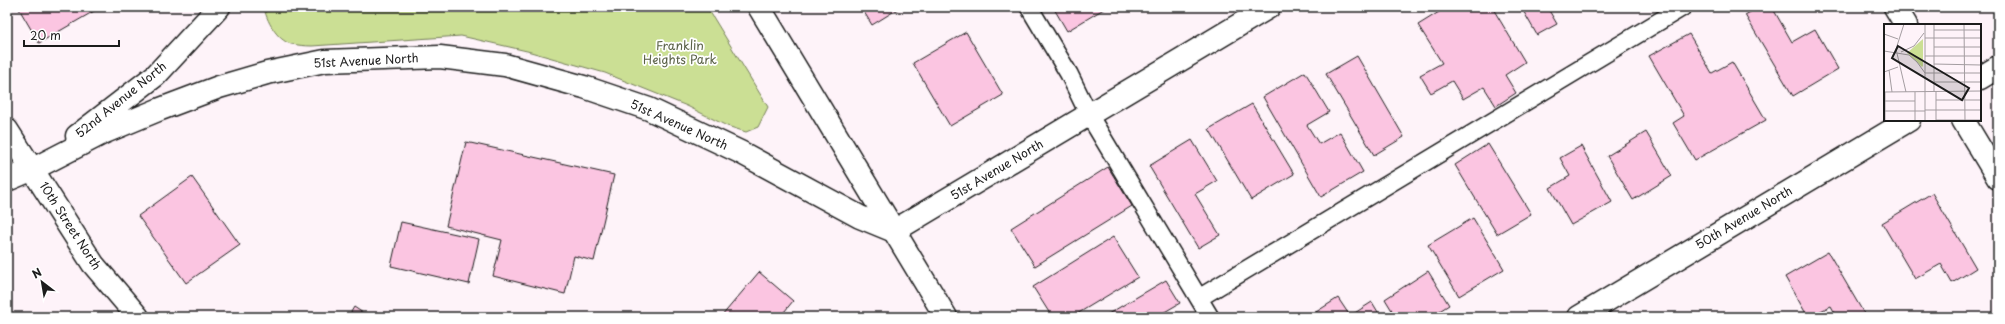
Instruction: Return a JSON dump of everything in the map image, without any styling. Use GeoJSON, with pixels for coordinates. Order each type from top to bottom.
{"type":"FeatureCollection","features":[{"type":"Feature","properties":{"kind":"street","name":"52nd Avenue North"},"geometry":{"type":"LineString","coordinates":[[7,189],[156,75],[219,7]]}},
{"type":"Feature","properties":{"kind":"street"},"geometry":{"type":"LineString","coordinates":[[759,7],[946,317]]}},
{"type":"Feature","properties":{"kind":"street","name":"51st Avenue North"},"geometry":{"type":"LineString","coordinates":[[33,169],[105,132],[219,87],[267,73],[325,61],[440,58],[505,65],[584,87],[649,109],[740,152],[860,217],[894,231],[1269,7]]}},
{"type":"Feature","properties":{"kind":"street"},"geometry":{"type":"LineString","coordinates":[[1895,7],[1905,24]]}},
{"type":"Feature","properties":{"kind":"street"},"geometry":{"type":"LineString","coordinates":[[1981,77],[1998,67]]}},
{"type":"Feature","properties":{"kind":"street","name":"50th Avenue North"},"geometry":{"type":"LineString","coordinates":[[1579,317],[1907,121]]}},
{"type":"Feature","properties":{"kind":"street"},"geometry":{"type":"LineString","coordinates":[[1964,121],[1998,178]]}},
{"type":"Feature","properties":{"kind":"street","name":"10th Street North"},"geometry":{"type":"LineString","coordinates":[[7,130],[93,264],[138,317]]}},
{"type":"Feature","properties":{"kind":"street","name":"52nd Avenue North"},"geometry":{"type":"LineString","coordinates":[[7,180],[33,169]]}},
{"type":"Feature","properties":{"kind":"lane"},"geometry":{"type":"LineString","coordinates":[[1029,7],[1069,74],[1089,115],[1210,317]]}},
{"type":"Feature","properties":{"kind":"lane"},"geometry":{"type":"LineString","coordinates":[[1199,298],[1683,7]]}},
{"type":"Feature","properties":{"kind":"green space","name":"Franklin Heights Park"},"geometry":{"type":"Polygon","coordinates":[[[264,7],[707,7],[768,107],[758,127],[746,132],[727,126],[687,106],[605,73],[527,51],[461,36],[312,46],[291,44],[281,38],[273,29],[267,18],[264,7]]]}},
{"type":"Feature","properties":{"kind":"building"},"geometry":{"type":"Polygon","coordinates":[[[18,7],[101,7],[39,43],[18,7]]]}},
{"type":"Feature","properties":{"kind":"building"},"geometry":{"type":"Polygon","coordinates":[[[861,7],[901,7],[872,25],[861,7]]]}},
{"type":"Feature","properties":{"kind":"building"},"geometry":{"type":"Polygon","coordinates":[[[1053,7],[1107,7],[1067,31],[1053,7]]]}},
{"type":"Feature","properties":{"kind":"building"},"geometry":{"type":"Polygon","coordinates":[[[1447,7],[1492,7],[1525,62],[1505,75],[1516,93],[1496,106],[1484,87],[1463,99],[1452,81],[1431,93],[1420,75],[1442,63],[1418,25],[1447,7]]]}},
{"type":"Feature","properties":{"kind":"building"},"geometry":{"type":"Polygon","coordinates":[[[1521,7],[1547,7],[1557,24],[1537,35],[1521,7]]]}},
{"type":"Feature","properties":{"kind":"building"},"geometry":{"type":"Polygon","coordinates":[[[1759,7],[1772,7],[1792,42],[1815,29],[1838,69],[1793,96],[1745,15],[1759,7]]]}},
{"type":"Feature","properties":{"kind":"building"},"geometry":{"type":"Polygon","coordinates":[[[966,32],[1003,95],[950,126],[913,63],[966,32]]]}},
{"type":"Feature","properties":{"kind":"building"},"geometry":{"type":"Polygon","coordinates":[[[1689,34],[1712,73],[1732,62],[1766,120],[1695,160],[1673,123],[1684,116],[1649,56],[1689,34]]]}},
{"type":"Feature","properties":{"kind":"building"},"geometry":{"type":"Polygon","coordinates":[[[1357,56],[1404,137],[1374,155],[1326,74],[1357,56]]]}},
{"type":"Feature","properties":{"kind":"building"},"geometry":{"type":"Polygon","coordinates":[[[1305,72],[1329,112],[1307,125],[1319,144],[1340,132],[1363,172],[1321,197],[1263,97],[1305,72]]]}},
{"type":"Feature","properties":{"kind":"building"},"geometry":{"type":"Polygon","coordinates":[[[1252,104],[1294,174],[1251,200],[1209,129],[1252,104]]]}},
{"type":"Feature","properties":{"kind":"building"},"geometry":{"type":"Polygon","coordinates":[[[1646,132],[1672,176],[1633,200],[1607,156],[1646,132]]]}},
{"type":"Feature","properties":{"kind":"building"},"geometry":{"type":"Polygon","coordinates":[[[1192,140],[1217,181],[1195,194],[1220,235],[1198,248],[1149,166],[1192,140]]]}},
{"type":"Feature","properties":{"kind":"building"},"geometry":{"type":"Polygon","coordinates":[[[466,142],[614,175],[594,261],[574,256],[565,294],[493,276],[502,240],[446,226],[466,142]]]}},
{"type":"Feature","properties":{"kind":"building"},"geometry":{"type":"Polygon","coordinates":[[[1488,144],[1531,214],[1497,234],[1455,165],[1488,144]]]}},
{"type":"Feature","properties":{"kind":"building"},"geometry":{"type":"Polygon","coordinates":[[[1581,146],[1612,202],[1571,225],[1550,188],[1570,176],[1560,158],[1581,146]]]}},
{"type":"Feature","properties":{"kind":"building"},"geometry":{"type":"Polygon","coordinates":[[[1108,167],[1132,206],[1035,266],[1011,228],[1108,167]]]}},
{"type":"Feature","properties":{"kind":"building"},"geometry":{"type":"Polygon","coordinates":[[[192,177],[240,245],[186,283],[138,216],[192,177]]]}},
{"type":"Feature","properties":{"kind":"building"},"geometry":{"type":"Polygon","coordinates":[[[1932,193],[1976,268],[1952,283],[1941,264],[1915,279],[1882,223],[1932,193]]]}},
{"type":"Feature","properties":{"kind":"building"},"geometry":{"type":"Polygon","coordinates":[[[1473,218],[1504,269],[1459,296],[1428,245],[1473,218]]]}},
{"type":"Feature","properties":{"kind":"building"},"geometry":{"type":"Polygon","coordinates":[[[401,222],[479,239],[469,284],[391,266],[401,222]]]}},
{"type":"Feature","properties":{"kind":"building"},"geometry":{"type":"Polygon","coordinates":[[[1113,237],[1138,277],[1072,317],[1052,317],[1033,287],[1113,237]]]}},
{"type":"Feature","properties":{"kind":"building"},"geometry":{"type":"Polygon","coordinates":[[[1828,252],[1866,317],[1837,317],[1831,306],[1808,317],[1785,277],[1828,252]]]}},
{"type":"Feature","properties":{"kind":"building"},"geometry":{"type":"Polygon","coordinates":[[[1428,271],[1449,305],[1430,317],[1396,317],[1385,299],[1428,271]]]}},
{"type":"Feature","properties":{"kind":"building"},"geometry":{"type":"Polygon","coordinates":[[[759,272],[793,301],[780,317],[721,317],[759,272]]]}},
{"type":"Feature","properties":{"kind":"building"},"geometry":{"type":"Polygon","coordinates":[[[1166,280],[1180,303],[1156,317],[1103,317],[1166,280]]]}},
{"type":"Feature","properties":{"kind":"building"},"geometry":{"type":"Polygon","coordinates":[[[1338,298],[1350,316],[1372,302],[1381,317],[1319,317],[1316,312],[1338,298]]]}},
{"type":"Feature","properties":{"kind":"building"},"geometry":{"type":"Polygon","coordinates":[[[354,307],[369,317],[348,317],[354,307]]]}}]}
